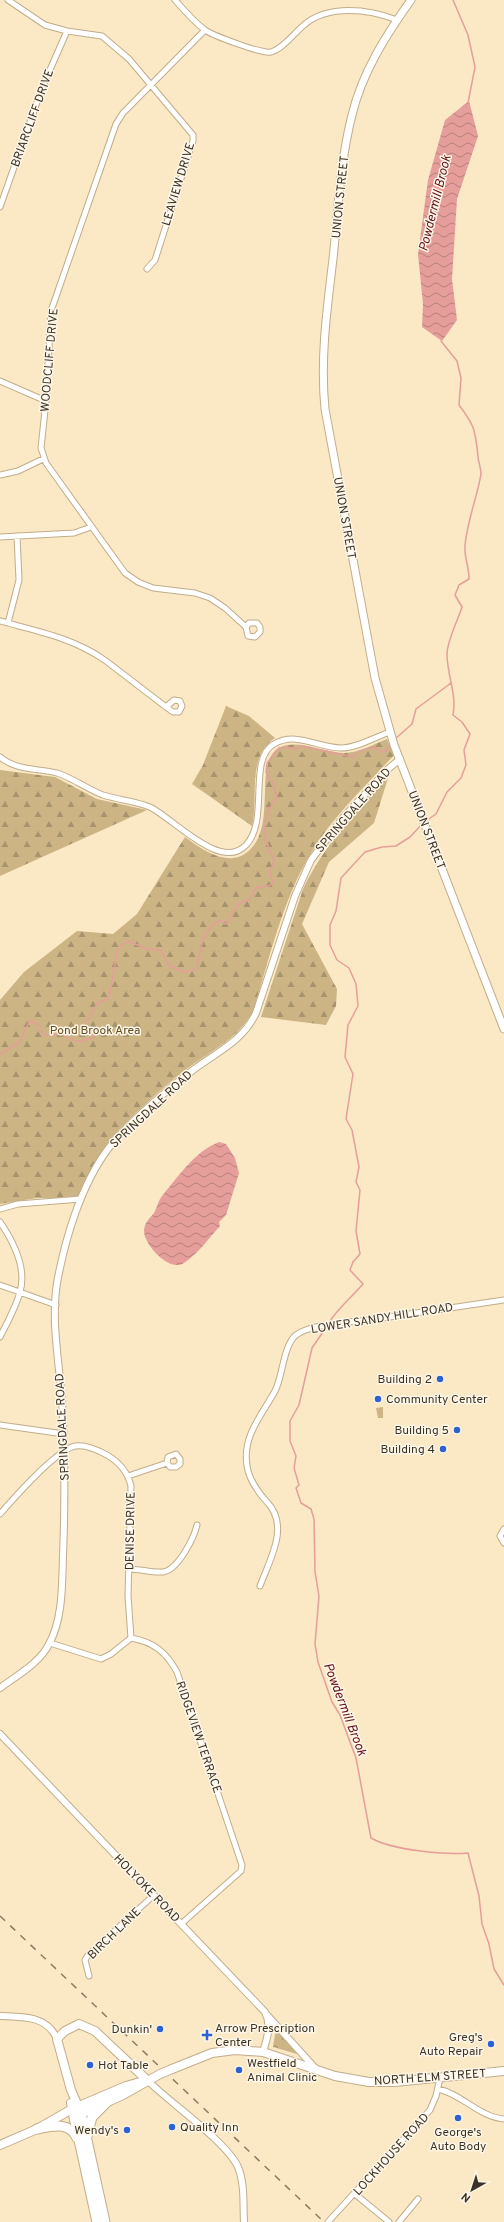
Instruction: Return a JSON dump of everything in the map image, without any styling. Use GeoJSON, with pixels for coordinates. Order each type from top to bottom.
{"type":"FeatureCollection","features":[{"type":"Feature","properties":{"kind":"highway"},"geometry":{"type":"LineString","coordinates":[[97,2222],[84,2145],[90,2122],[96,2112],[107,2102]]}},
{"type":"Feature","properties":{"kind":"highway"},"geometry":{"type":"LineString","coordinates":[[76,2111],[105,2222]]}},
{"type":"Feature","properties":{"kind":"highway"},"geometry":{"type":"LineString","coordinates":[[37,2129],[55,2126],[66,2127],[74,2132],[84,2145]]}},
{"type":"Feature","properties":{"kind":"main road","name":"UNION STREET"},"geometry":{"type":"LineString","coordinates":[[411,0],[397,20],[372,63],[352,114],[342,165],[324,334],[323,386],[325,410],[375,678],[392,738],[504,1029]]}},
{"type":"Feature","properties":{"kind":"main road"},"geometry":{"type":"LineString","coordinates":[[76,2111],[57,2039],[72,2027],[79,2024],[86,2025],[99,2035],[147,2080]]}},
{"type":"Feature","properties":{"kind":"main road","name":"NORTH ELM STREET"},"geometry":{"type":"LineString","coordinates":[[147,2080],[212,2053],[235,2050],[263,2052],[315,2068],[335,2076],[369,2082],[395,2082],[504,2071]]}},
{"type":"Feature","properties":{"kind":"main road"},"geometry":{"type":"LineString","coordinates":[[0,2145],[37,2129],[53,2120],[76,2111],[107,2102],[123,2095],[147,2080]]}},
{"type":"Feature","properties":{"kind":"main road"},"geometry":{"type":"LineString","coordinates":[[76,2111],[126,2086],[147,2080]]}},
{"type":"Feature","properties":{"kind":"street"},"geometry":{"type":"LineString","coordinates":[[8,0],[45,25],[67,31],[102,36],[129,59],[150,86]]}},
{"type":"Feature","properties":{"kind":"street"},"geometry":{"type":"LineString","coordinates":[[175,0],[205,30],[256,51],[269,52],[280,47],[306,23],[328,12],[358,12],[389,16],[397,20]]}},
{"type":"Feature","properties":{"kind":"street","name":"WOODCLIFF DRIVE"},"geometry":{"type":"LineString","coordinates":[[43,459],[41,448],[46,401],[51,311],[116,124],[123,113],[205,30]]}},
{"type":"Feature","properties":{"kind":"street","name":"BRIARCLIFF DRIVE"},"geometry":{"type":"LineString","coordinates":[[0,207],[42,88],[67,31]]}},
{"type":"Feature","properties":{"kind":"street","name":"LEAVIEW DRIVE"},"geometry":{"type":"LineString","coordinates":[[146,269],[155,260],[193,138],[190,130],[150,86]]}},
{"type":"Feature","properties":{"kind":"street"},"geometry":{"type":"LineString","coordinates":[[0,381],[46,401]]}},
{"type":"Feature","properties":{"kind":"street"},"geometry":{"type":"LineString","coordinates":[[0,475],[18,471],[43,459],[118,564],[133,579],[153,588],[188,592],[206,596],[220,604],[246,627]]}},
{"type":"Feature","properties":{"kind":"street"},"geometry":{"type":"LineString","coordinates":[[0,537],[74,533],[91,527]]}},
{"type":"Feature","properties":{"kind":"street"},"geometry":{"type":"LineString","coordinates":[[8,623],[19,580],[17,536]]}},
{"type":"Feature","properties":{"kind":"street"},"geometry":{"type":"LineString","coordinates":[[0,622],[56,636],[84,647],[166,708]]}},
{"type":"Feature","properties":{"kind":"street"},"geometry":{"type":"LineString","coordinates":[[0,757],[16,766],[56,773],[105,795],[150,807],[214,850],[232,853],[240,850],[247,844],[253,834],[259,810],[261,763],[265,754],[272,745],[283,739],[296,738],[342,748],[392,738]]}},
{"type":"Feature","properties":{"kind":"street","name":"SPRINGDALE ROAD"},"geometry":{"type":"LineString","coordinates":[[0,1688],[43,1653],[50,1642],[59,1611],[66,1468],[56,1304],[60,1271],[72,1223],[81,1198],[103,1156],[115,1140],[181,1080],[233,1043],[247,1029],[256,1013],[295,896],[311,860],[342,819],[388,769],[400,759]]}},
{"type":"Feature","properties":{"kind":"street"},"geometry":{"type":"LineString","coordinates":[[0,1209],[18,1204],[81,1198]]}},
{"type":"Feature","properties":{"kind":"street"},"geometry":{"type":"LineString","coordinates":[[0,1222],[18,1257],[21,1271],[20,1292],[0,1337]]}},
{"type":"Feature","properties":{"kind":"street"},"geometry":{"type":"LineString","coordinates":[[0,1285],[56,1304]]}},
{"type":"Feature","properties":{"kind":"street","name":"LOWER SANDY HILL ROAD"},"geometry":{"type":"LineString","coordinates":[[260,1586],[279,1533],[277,1516],[260,1495],[251,1479],[247,1466],[246,1451],[256,1422],[275,1391],[290,1344],[295,1336],[310,1329],[504,1300]]}},
{"type":"Feature","properties":{"kind":"street"},"geometry":{"type":"LineString","coordinates":[[0,1425],[64,1434]]}},
{"type":"Feature","properties":{"kind":"street","name":"DENISE DRIVE"},"geometry":{"type":"LineString","coordinates":[[64,1450],[80,1446],[98,1451],[116,1461],[128,1476],[131,1490],[129,1569],[131,1638]]}},
{"type":"Feature","properties":{"kind":"street"},"geometry":{"type":"LineString","coordinates":[[0,1514],[21,1489],[64,1450]]}},
{"type":"Feature","properties":{"kind":"street"},"geometry":{"type":"LineString","coordinates":[[128,1476],[167,1463]]}},
{"type":"Feature","properties":{"kind":"street"},"geometry":{"type":"LineString","coordinates":[[129,1569],[163,1572],[172,1568],[186,1550],[197,1525]]}},
{"type":"Feature","properties":{"kind":"street"},"geometry":{"type":"LineString","coordinates":[[504,1529],[500,1536],[504,1543]]}},
{"type":"Feature","properties":{"kind":"street"},"geometry":{"type":"LineString","coordinates":[[50,1642],[101,1659],[111,1654],[131,1638]]}},
{"type":"Feature","properties":{"kind":"street","name":"RIDGEVIEW TERRACE"},"geometry":{"type":"LineString","coordinates":[[131,1638],[145,1640],[159,1648],[168,1657],[176,1672],[242,1865],[240,1871],[181,1924]]}},
{"type":"Feature","properties":{"kind":"street","name":"HOLYOKE ROAD"},"geometry":{"type":"LineString","coordinates":[[0,1734],[265,2012],[315,2068]]}},
{"type":"Feature","properties":{"kind":"street","name":"BIRCH LANE"},"geometry":{"type":"LineString","coordinates":[[89,1976],[85,1960],[88,1955],[154,1895]]}},
{"type":"Feature","properties":{"kind":"street"},"geometry":{"type":"LineString","coordinates":[[263,2052],[269,2030],[268,2019],[265,2012]]}},
{"type":"Feature","properties":{"kind":"street"},"geometry":{"type":"LineString","coordinates":[[0,2016],[37,2019],[46,2024],[53,2031],[57,2039]]}},
{"type":"Feature","properties":{"kind":"street","name":"LOCKHOUSE ROAD"},"geometry":{"type":"LineString","coordinates":[[330,2220],[430,2110],[438,2089],[440,2078]]}},
{"type":"Feature","properties":{"kind":"street"},"geometry":{"type":"LineString","coordinates":[[147,2080],[222,2146],[234,2161],[241,2181],[244,2222]]}},
{"type":"Feature","properties":{"kind":"street"},"geometry":{"type":"LineString","coordinates":[[438,2089],[454,2095],[490,2117],[504,2119]]}},
{"type":"Feature","properties":{"kind":"street"},"geometry":{"type":"LineString","coordinates":[[355,2194],[389,2222]]}},
{"type":"Feature","properties":{"kind":"street"},"geometry":{"type":"LineString","coordinates":[[399,2222],[418,2199]]}},
{"type":"Feature","properties":{"kind":"green space"},"geometry":{"type":"Polygon","coordinates":[[[226,706],[249,716],[275,738],[266,746],[260,756],[257,767],[252,826],[192,784],[203,765],[226,706]]]}},
{"type":"Feature","properties":{"kind":"green space","name":"Pond Brook Area"},"geometry":{"type":"Polygon","coordinates":[[[387,739],[394,755],[339,814],[319,840],[301,871],[284,910],[253,1011],[238,1031],[230,1039],[180,1074],[127,1122],[111,1139],[101,1153],[92,1167],[77,1198],[37,1198],[0,1204],[0,1000],[24,972],[77,931],[113,934],[137,914],[185,837],[205,851],[221,857],[236,858],[243,855],[254,845],[261,831],[264,815],[267,768],[271,756],[279,748],[286,745],[302,745],[349,753],[387,739]]]}},
{"type":"Feature","properties":{"kind":"green space"},"geometry":{"type":"Polygon","coordinates":[[[0,770],[55,777],[97,799],[147,810],[0,876],[0,770]]]}},
{"type":"Feature","properties":{"kind":"green space"},"geometry":{"type":"Polygon","coordinates":[[[389,775],[374,823],[329,862],[302,924],[337,989],[336,1006],[326,1025],[261,1017],[303,889],[311,873],[342,829],[389,775]]]}},
{"type":"Feature","properties":{"kind":"green space"},"geometry":{"type":"Polygon","coordinates":[[[383,1407],[383,1418],[378,1418],[376,1408],[383,1407]]]}},
{"type":"Feature","properties":{"kind":"green space"},"geometry":{"type":"Polygon","coordinates":[[[278,2032],[297,2054],[273,2047],[275,2034],[278,2032]]]}},
{"type":"Feature","properties":{"kind":"water"},"geometry":{"type":"Polygon","coordinates":[[[469,101],[478,136],[457,199],[452,279],[457,320],[442,341],[422,327],[423,304],[418,254],[428,180],[445,120],[469,101]]]}},
{"type":"Feature","properties":{"kind":"water"},"geometry":{"type":"Polygon","coordinates":[[[219,1142],[226,1144],[235,1158],[239,1173],[226,1215],[219,1222],[220,1226],[194,1255],[184,1263],[178,1265],[172,1264],[159,1256],[148,1243],[145,1237],[145,1226],[154,1213],[159,1200],[188,1165],[210,1146],[219,1142]]]}},
{"type":"Feature","properties":{"kind":"waterway","name":"Powdermill Brook"},"geometry":{"type":"LineString","coordinates":[[453,0],[468,35],[475,67],[468,103]]}},
{"type":"Feature","properties":{"kind":"waterway","name":"Powdermill Brook"},"geometry":{"type":"LineString","coordinates":[[426,821],[436,814],[447,792],[461,778],[466,765],[464,750],[470,734],[462,722],[453,715],[454,700],[447,662],[447,649],[462,607],[455,595],[459,585],[469,579],[465,554],[466,537],[481,474],[473,429],[468,418],[459,405],[461,378],[457,361],[441,341]]}},
{"type":"Feature","properties":{"kind":"waterway"},"geometry":{"type":"LineString","coordinates":[[395,739],[412,724],[416,709],[451,683]]}},
{"type":"Feature","properties":{"kind":"waterway"},"geometry":{"type":"LineString","coordinates":[[0,1054],[20,1042],[30,1020],[39,1025],[43,1035],[62,1034],[77,1041],[94,1037],[95,1032],[85,1025],[97,1004],[109,998],[118,948],[128,941],[147,949],[161,950],[168,965],[185,972],[197,970],[200,949],[210,928],[221,920],[225,924],[230,919],[239,903],[249,900],[257,887],[269,886],[273,883],[270,873],[274,860],[265,835],[265,820],[271,805],[277,797],[273,784],[266,772],[267,763],[279,748],[287,747],[295,749],[302,746],[353,757],[359,751],[374,747],[382,752],[386,751],[391,743]]}},
{"type":"Feature","properties":{"kind":"waterway","name":"Powdermill Brook"},"geometry":{"type":"LineString","coordinates":[[329,1323],[363,1284],[350,1270],[353,1262],[360,1254],[356,1231],[360,1190],[356,1182],[359,1167],[352,1130],[346,1119],[353,1074],[345,1057],[348,1025],[358,1006],[356,984],[349,968],[337,960],[330,945],[330,925],[336,911],[341,878],[365,852],[382,847],[396,846],[410,837],[423,823]]}},
{"type":"Feature","properties":{"kind":"waterway","name":"Powdermill Brook"},"geometry":{"type":"LineString","coordinates":[[327,1326],[312,1348],[299,1405],[290,1421],[290,1441],[296,1456],[294,1468],[299,1485],[296,1488],[301,1503],[311,1509],[314,1519],[315,1572],[319,1596],[315,1644],[318,1662],[332,1702],[340,1715],[356,1758],[371,1838],[405,1849],[446,1853],[468,1853],[479,1896],[482,1924],[489,1944],[494,1969],[504,1985]]}},
{"type":"Feature","properties":{"kind":"railway"},"geometry":{"type":"LineString","coordinates":[[0,1916],[324,2222]]}},
{"type":"Feature","properties":{"kind":"place","name":"Building 2"},"geometry":{"type":"Point","coordinates":[440,1379]}},
{"type":"Feature","properties":{"kind":"place","name":"Community Center"},"geometry":{"type":"Point","coordinates":[378,1399]}},
{"type":"Feature","properties":{"kind":"place","name":"Building 5"},"geometry":{"type":"Point","coordinates":[457,1430]}},
{"type":"Feature","properties":{"kind":"place","name":"Building 4"},"geometry":{"type":"Point","coordinates":[443,1449]}},
{"type":"Feature","properties":{"kind":"place","name":"Dunkin'"},"geometry":{"type":"Point","coordinates":[160,2029]}},
{"type":"Feature","properties":{"kind":"place","name":"Arrow Prescription Center"},"geometry":{"type":"Point","coordinates":[207,2035]}},
{"type":"Feature","properties":{"kind":"place","name":"Greg's Auto Repair"},"geometry":{"type":"Point","coordinates":[491,2044]}},
{"type":"Feature","properties":{"kind":"place","name":"Hot Table"},"geometry":{"type":"Point","coordinates":[90,2065]}},
{"type":"Feature","properties":{"kind":"place","name":"Westfield Animal Clinic"},"geometry":{"type":"Point","coordinates":[239,2070]}},
{"type":"Feature","properties":{"kind":"place","name":"George's Auto Body"},"geometry":{"type":"Point","coordinates":[458,2118]}},
{"type":"Feature","properties":{"kind":"place","name":"Quality Inn"},"geometry":{"type":"Point","coordinates":[172,2127]}},
{"type":"Feature","properties":{"kind":"place","name":"Wendy's"},"geometry":{"type":"Point","coordinates":[127,2130]}}]}
